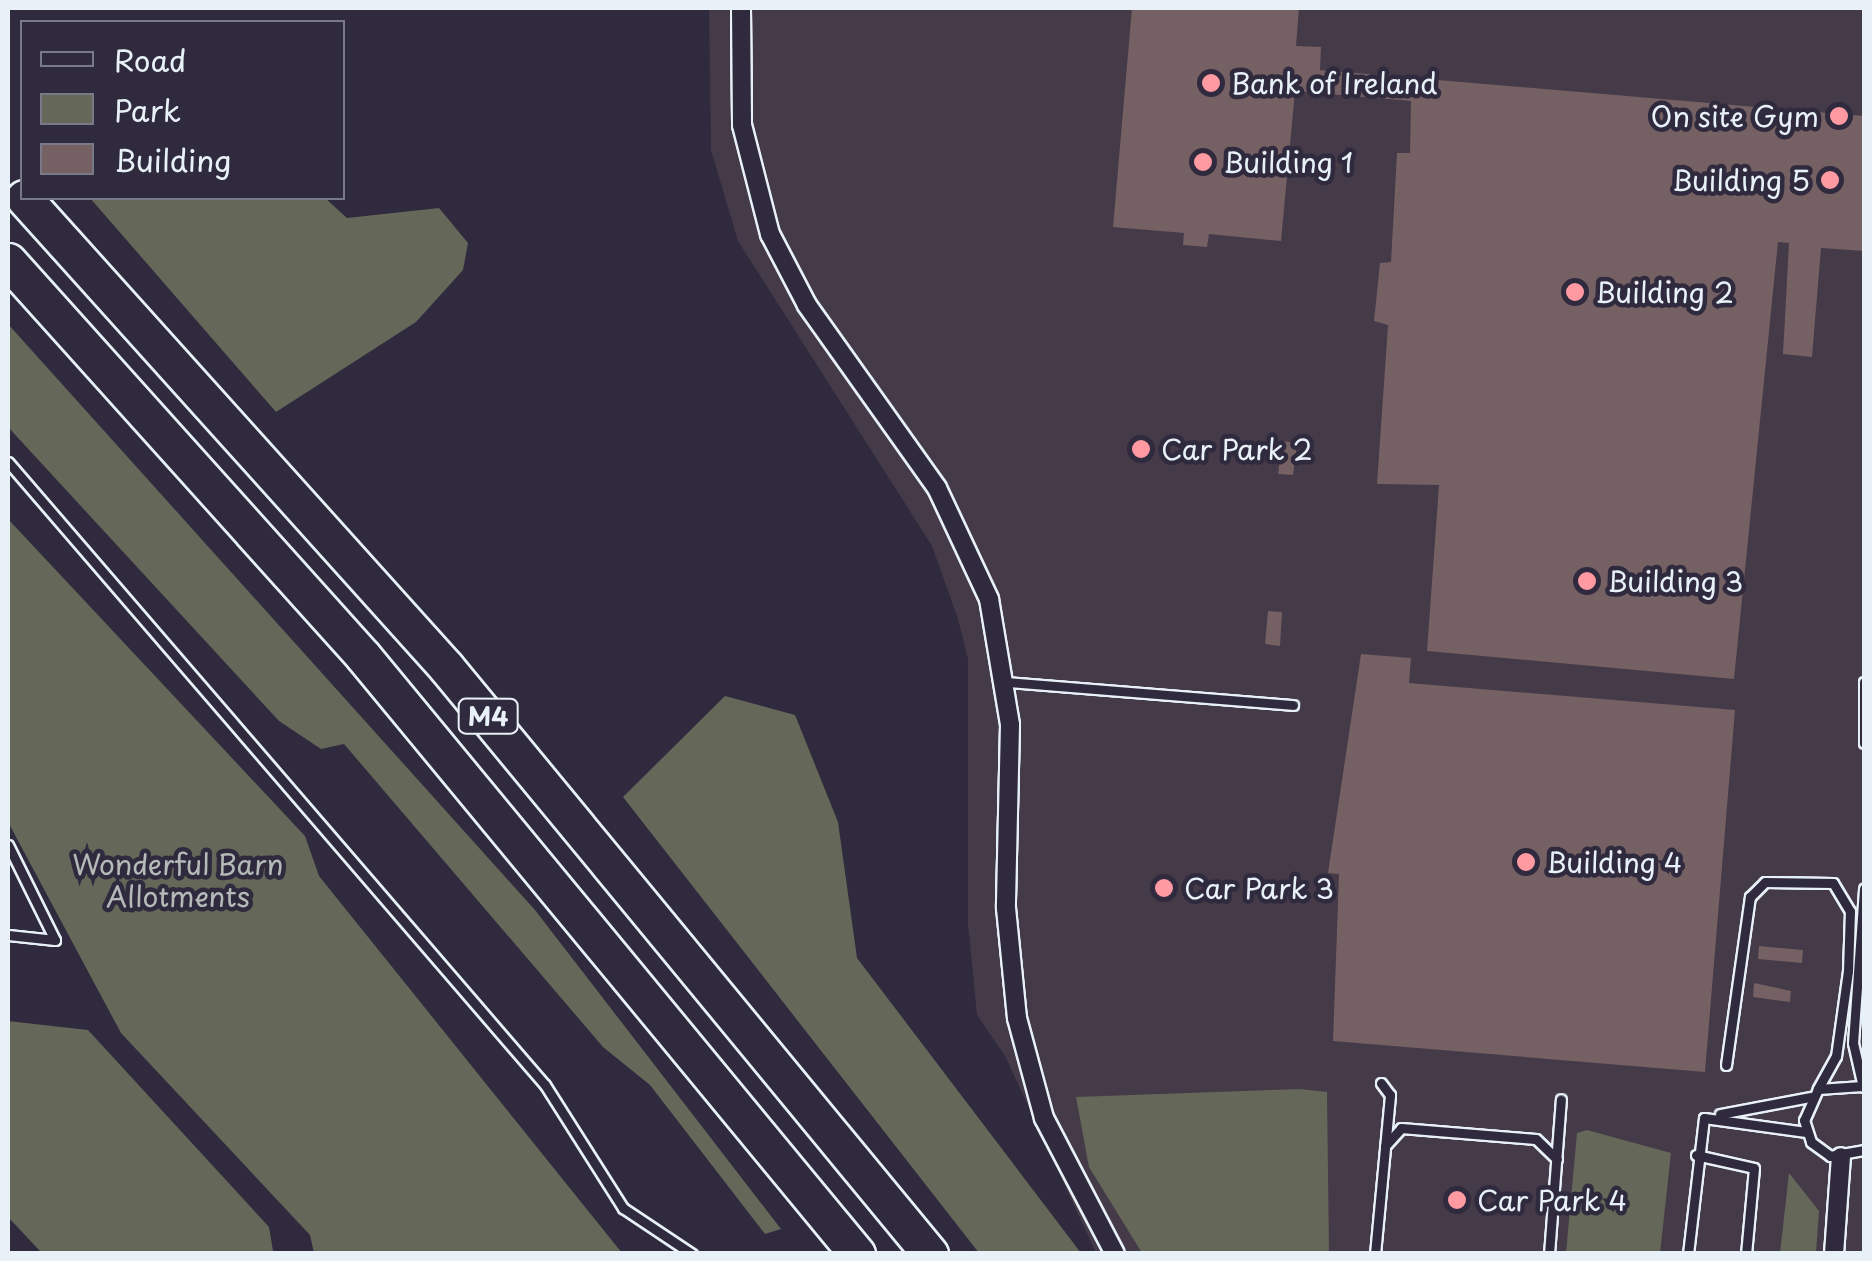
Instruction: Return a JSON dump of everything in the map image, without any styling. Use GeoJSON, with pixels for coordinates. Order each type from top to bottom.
{"type":"FeatureCollection","features":[{"type":"Feature","properties":{"kind":"highway","name":"M4"},"geometry":{"type":"LineString","coordinates":[[27,200],[446,667],[930,1254]]}},
{"type":"Feature","properties":{"kind":"highway","name":"M4"},"geometry":{"type":"LineString","coordinates":[[8,260],[363,656],[857,1254]]}},
{"type":"Feature","properties":{"kind":"street"},"geometry":{"type":"LineString","coordinates":[[740,8],[742,126],[758,203],[807,304],[972,553],[1007,682],[1006,920],[1017,1018],[1044,1118],[1115,1254]]}},
{"type":"Feature","properties":{"kind":"street"},"geometry":{"type":"LineString","coordinates":[[1834,1254],[1841,1157]]}},
{"type":"Feature","properties":{"kind":"lane"},"geometry":{"type":"LineString","coordinates":[[8,462],[545,1085],[623,1208],[692,1254]]}},
{"type":"Feature","properties":{"kind":"lane"},"geometry":{"type":"LineString","coordinates":[[1007,682],[1293,704]]}},
{"type":"Feature","properties":{"kind":"lane"},"geometry":{"type":"LineString","coordinates":[[1864,682],[1864,743]]}},
{"type":"Feature","properties":{"kind":"lane"},"geometry":{"type":"LineString","coordinates":[[8,845],[55,940],[8,935]]}},
{"type":"Feature","properties":{"kind":"lane"},"geometry":{"type":"LineString","coordinates":[[1726,1065],[1750,897],[1765,882],[1832,883],[1850,911],[1848,970],[1836,1056],[1810,1097],[1806,1132]]}},
{"type":"Feature","properties":{"kind":"lane"},"geometry":{"type":"LineString","coordinates":[[1818,1088],[1841,1080],[1864,1087],[1854,1043],[1864,888]]}},
{"type":"Feature","properties":{"kind":"lane"},"geometry":{"type":"LineString","coordinates":[[1375,1254],[1390,1096],[1381,1082]]}},
{"type":"Feature","properties":{"kind":"lane"},"geometry":{"type":"LineString","coordinates":[[1710,1116],[1810,1097]]}},
{"type":"Feature","properties":{"kind":"lane"},"geometry":{"type":"LineString","coordinates":[[1549,1254],[1561,1099]]}},
{"type":"Feature","properties":{"kind":"lane"},"geometry":{"type":"LineString","coordinates":[[1710,1116],[1806,1132],[1841,1157],[1864,1150]]}},
{"type":"Feature","properties":{"kind":"lane"},"geometry":{"type":"LineString","coordinates":[[1688,1254],[1696,1155],[1710,1116]]}},
{"type":"Feature","properties":{"kind":"lane"},"geometry":{"type":"LineString","coordinates":[[1385,1146],[1395,1130],[1414,1129],[1536,1139],[1557,1159]]}},
{"type":"Feature","properties":{"kind":"lane"},"geometry":{"type":"LineString","coordinates":[[1696,1155],[1754,1168],[1746,1254]]}},
{"type":"Feature","properties":{"kind":"shaded area"},"geometry":{"type":"Polygon","coordinates":[[[709,8],[1864,8],[1864,1253],[1096,1253],[1005,1056],[977,1015],[968,924],[968,659],[958,619],[932,546],[738,241],[711,150],[709,8]]]}},
{"type":"Feature","properties":{"kind":"green space"},"geometry":{"type":"Polygon","coordinates":[[[92,200],[327,200],[347,218],[439,208],[468,243],[463,270],[416,322],[276,412],[92,200]]]}},
{"type":"Feature","properties":{"kind":"green space"},"geometry":{"type":"Polygon","coordinates":[[[8,324],[535,910],[781,1229],[765,1234],[650,1085],[603,1047],[344,744],[321,749],[279,721],[8,427],[8,324]]]}},
{"type":"Feature","properties":{"kind":"green space","name":"Wonderful Barn Allotments"},"geometry":{"type":"Polygon","coordinates":[[[8,519],[305,836],[319,876],[622,1253],[314,1253],[310,1235],[121,1033],[8,822],[8,519]]]}},
{"type":"Feature","properties":{"kind":"green space"},"geometry":{"type":"Polygon","coordinates":[[[725,696],[795,715],[838,822],[857,958],[1081,1253],[979,1253],[623,797],[725,696]]]}},
{"type":"Feature","properties":{"kind":"green space"},"geometry":{"type":"Polygon","coordinates":[[[8,1021],[88,1030],[269,1227],[273,1251],[40,1251],[8,1217],[8,1021]]]}},
{"type":"Feature","properties":{"kind":"green space"},"geometry":{"type":"Polygon","coordinates":[[[1300,1089],[1327,1092],[1329,1253],[1142,1253],[1089,1167],[1076,1097],[1300,1089]]]}},
{"type":"Feature","properties":{"kind":"green space"},"geometry":{"type":"Polygon","coordinates":[[[1587,1130],[1671,1153],[1660,1253],[1566,1253],[1577,1133],[1587,1130]]]}},
{"type":"Feature","properties":{"kind":"green space"},"geometry":{"type":"Polygon","coordinates":[[[1789,1173],[1819,1211],[1816,1253],[1780,1253],[1789,1173]]]}},
{"type":"Feature","properties":{"kind":"building"},"geometry":{"type":"Polygon","coordinates":[[[1132,8],[1299,8],[1296,46],[1321,47],[1320,70],[1864,116],[1864,251],[1821,248],[1812,357],[1783,354],[1789,243],[1778,242],[1734,679],[1427,651],[1439,485],[1377,484],[1388,325],[1374,321],[1380,263],[1391,262],[1397,153],[1410,153],[1411,101],[1295,91],[1281,241],[1209,234],[1207,247],[1183,245],[1184,233],[1113,227],[1132,8]]]}},
{"type":"Feature","properties":{"kind":"building"},"geometry":{"type":"Polygon","coordinates":[[[1282,441],[1297,443],[1293,475],[1278,474],[1282,441]]]}},
{"type":"Feature","properties":{"kind":"building"},"geometry":{"type":"Polygon","coordinates":[[[1268,611],[1282,612],[1280,646],[1265,644],[1268,611]]]}},
{"type":"Feature","properties":{"kind":"building","name":"Building 4"},"geometry":{"type":"Polygon","coordinates":[[[1361,654],[1411,658],[1409,683],[1735,710],[1705,1072],[1333,1041],[1339,874],[1328,873],[1361,654]]]}},
{"type":"Feature","properties":{"kind":"building"},"geometry":{"type":"Polygon","coordinates":[[[1759,946],[1803,950],[1802,963],[1758,959],[1759,946]]]}},
{"type":"Feature","properties":{"kind":"building"},"geometry":{"type":"Polygon","coordinates":[[[1754,983],[1791,991],[1790,1002],[1753,997],[1754,983]]]}},
{"type":"Feature","properties":{"kind":"place","name":"Bank of Ireland"},"geometry":{"type":"Point","coordinates":[1211,83]}},
{"type":"Feature","properties":{"kind":"place","name":"On site Gym"},"geometry":{"type":"Point","coordinates":[1839,116]}},
{"type":"Feature","properties":{"kind":"place","name":"Building 1"},"geometry":{"type":"Point","coordinates":[1203,162]}},
{"type":"Feature","properties":{"kind":"place","name":"Building 5"},"geometry":{"type":"Point","coordinates":[1830,180]}},
{"type":"Feature","properties":{"kind":"place","name":"Building 2"},"geometry":{"type":"Point","coordinates":[1575,292]}},
{"type":"Feature","properties":{"kind":"place","name":"Car Park 2"},"geometry":{"type":"Point","coordinates":[1141,449]}},
{"type":"Feature","properties":{"kind":"place","name":"Building 3"},"geometry":{"type":"Point","coordinates":[1587,581]}},
{"type":"Feature","properties":{"kind":"place","name":"Building 4"},"geometry":{"type":"Point","coordinates":[1526,862]}},
{"type":"Feature","properties":{"kind":"place","name":"Car Park 3"},"geometry":{"type":"Point","coordinates":[1164,888]}},
{"type":"Feature","properties":{"kind":"place","name":"Car Park 4"},"geometry":{"type":"Point","coordinates":[1457,1200]}}]}
